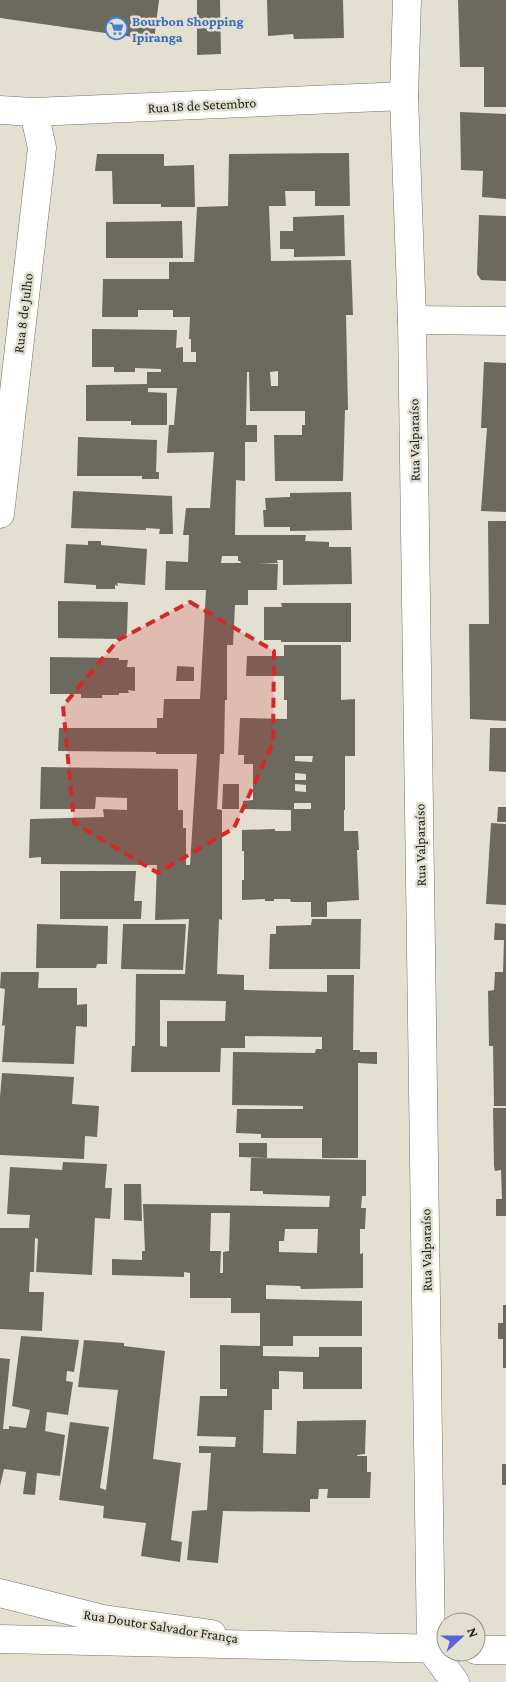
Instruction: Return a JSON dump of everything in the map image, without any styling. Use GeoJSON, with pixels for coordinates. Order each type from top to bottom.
{"type":"FeatureCollection","features":[{"type":"Feature","properties":{"kind":"street","name":"Rua Valparaíso"},"geometry":{"type":"LineString","coordinates":[[407,0],[404,96],[412,320],[438,1612]]}},
{"type":"Feature","properties":{"kind":"street","name":"Rua 18 de Setembro"},"geometry":{"type":"LineString","coordinates":[[0,110],[34,112],[404,96]]}},
{"type":"Feature","properties":{"kind":"street","name":"Rua 8 de Julho"},"geometry":{"type":"LineString","coordinates":[[0,514],[42,148],[34,112]]}},
{"type":"Feature","properties":{"kind":"street"},"geometry":{"type":"LineString","coordinates":[[412,320],[506,321]]}},
{"type":"Feature","properties":{"kind":"street","name":"Rua Doutor Salvador França"},"geometry":{"type":"LineString","coordinates":[[0,1592],[103,1619],[294,1646]]}},
{"type":"Feature","properties":{"kind":"street","name":"Rua Doutor Salvador França"},"geometry":{"type":"LineString","coordinates":[[0,1638],[436,1649]]}},
{"type":"Feature","properties":{"kind":"street"},"geometry":{"type":"LineString","coordinates":[[486,1650],[506,1650]]}},
{"type":"Feature","properties":{"kind":"street"},"geometry":{"type":"LineString","coordinates":[[445,1662],[455,1682]]}},
{"type":"Feature","properties":{"kind":"highlighted area"},"geometry":{"type":"Polygon","coordinates":[[[190,602],[274,651],[273,743],[234,828],[158,873],[74,823],[63,706],[118,640],[190,602]]]}},
{"type":"Feature","properties":{"kind":"building","name":"Bourbon Shopping Ipiranga"},"geometry":{"type":"Polygon","coordinates":[[[0,0],[159,0],[154,40],[0,18],[0,0]]]}},
{"type":"Feature","properties":{"kind":"building"},"geometry":{"type":"Polygon","coordinates":[[[197,0],[220,0],[221,54],[197,55],[197,0]]]}},
{"type":"Feature","properties":{"kind":"building"},"geometry":{"type":"Polygon","coordinates":[[[267,0],[343,0],[344,38],[294,39],[293,34],[268,36],[267,0]]]}},
{"type":"Feature","properties":{"kind":"building"},"geometry":{"type":"Polygon","coordinates":[[[458,0],[506,0],[506,107],[484,107],[484,67],[460,67],[458,0]]]}},
{"type":"Feature","properties":{"kind":"building"},"geometry":{"type":"Polygon","coordinates":[[[460,112],[506,114],[506,199],[482,197],[483,171],[461,170],[460,112]]]}},
{"type":"Feature","properties":{"kind":"building"},"geometry":{"type":"Polygon","coordinates":[[[349,153],[350,206],[315,206],[315,191],[285,191],[286,206],[269,206],[271,261],[351,260],[353,315],[346,315],[348,410],[345,410],[343,481],[275,481],[274,435],[302,435],[302,425],[305,425],[305,411],[250,411],[249,372],[247,372],[246,425],[257,425],[257,442],[245,442],[245,481],[236,480],[235,535],[306,535],[305,541],[329,542],[329,547],[351,547],[352,584],[283,585],[283,560],[277,560],[278,563],[258,563],[278,564],[277,590],[248,590],[248,605],[235,605],[233,645],[227,645],[227,700],[225,700],[224,754],[220,754],[217,809],[222,810],[222,920],[219,919],[217,974],[244,975],[244,990],[327,992],[327,975],[354,975],[353,1050],[377,1052],[377,1064],[358,1063],[358,1158],[322,1158],[322,1138],[261,1138],[261,1134],[236,1133],[237,1109],[303,1109],[303,1106],[232,1105],[233,1052],[315,1053],[316,1049],[322,1049],[322,1037],[245,1036],[245,1048],[221,1048],[220,1072],[131,1072],[132,1046],[135,1046],[136,974],[185,974],[189,919],[155,920],[157,865],[41,864],[41,857],[29,858],[30,819],[104,817],[103,809],[127,810],[127,798],[96,797],[95,809],[40,809],[41,767],[178,769],[178,810],[183,810],[183,828],[186,828],[186,865],[190,865],[197,754],[58,751],[59,728],[157,728],[157,718],[163,718],[164,699],[200,699],[206,590],[165,590],[166,561],[188,562],[189,535],[183,535],[186,508],[210,508],[214,452],[167,453],[169,425],[174,425],[177,388],[148,388],[148,392],[167,393],[167,425],[131,425],[131,421],[86,421],[86,385],[147,384],[147,372],[161,372],[161,369],[135,368],[135,372],[114,372],[114,367],[92,367],[92,329],[177,330],[176,348],[183,347],[183,362],[196,362],[196,352],[191,352],[191,339],[189,339],[190,317],[173,317],[173,310],[138,310],[138,317],[102,317],[103,279],[169,279],[169,262],[194,262],[197,207],[228,206],[229,154],[349,153]],[[278,371],[270,372],[271,386],[278,386],[278,371]],[[222,556],[221,563],[241,563],[238,561],[238,556],[222,556]],[[160,1000],[160,1046],[167,1047],[167,1021],[225,1021],[226,1001],[160,1000]]]}},
{"type":"Feature","properties":{"kind":"building"},"geometry":{"type":"Polygon","coordinates":[[[97,154],[164,154],[164,166],[194,165],[195,207],[161,207],[161,204],[113,204],[112,171],[95,171],[97,154]]]}},
{"type":"Feature","properties":{"kind":"building"},"geometry":{"type":"Polygon","coordinates":[[[344,215],[345,256],[294,257],[294,249],[280,249],[280,231],[293,231],[293,217],[344,215]]]}},
{"type":"Feature","properties":{"kind":"building"},"geometry":{"type":"Polygon","coordinates":[[[479,215],[506,216],[506,281],[481,280],[477,274],[479,215]]]}},
{"type":"Feature","properties":{"kind":"building"},"geometry":{"type":"Polygon","coordinates":[[[182,221],[183,258],[106,258],[106,222],[182,221]]]}},
{"type":"Feature","properties":{"kind":"building"},"geometry":{"type":"Polygon","coordinates":[[[484,362],[506,363],[506,512],[481,511],[487,428],[481,428],[484,362]]]}},
{"type":"Feature","properties":{"kind":"building"},"geometry":{"type":"Polygon","coordinates":[[[78,437],[157,440],[156,472],[159,472],[159,479],[142,479],[142,476],[77,476],[78,437]]]}},
{"type":"Feature","properties":{"kind":"building"},"geometry":{"type":"Polygon","coordinates":[[[73,491],[172,496],[173,534],[159,534],[160,529],[146,528],[146,530],[71,528],[73,491]]]}},
{"type":"Feature","properties":{"kind":"building"},"geometry":{"type":"Polygon","coordinates":[[[351,492],[352,530],[290,531],[290,527],[264,527],[263,510],[266,510],[265,498],[290,497],[290,493],[351,492]]]}},
{"type":"Feature","properties":{"kind":"building"},"geometry":{"type":"Polygon","coordinates":[[[488,521],[506,521],[506,721],[470,719],[469,624],[489,624],[488,521]]]}},
{"type":"Feature","properties":{"kind":"building"},"geometry":{"type":"Polygon","coordinates":[[[88,541],[101,541],[101,545],[147,549],[145,585],[117,583],[118,586],[115,585],[115,589],[96,589],[96,585],[64,583],[66,544],[88,545],[88,541]]]}},
{"type":"Feature","properties":{"kind":"building"},"geometry":{"type":"Polygon","coordinates":[[[58,601],[128,602],[127,634],[125,634],[125,639],[58,638],[58,601]]]}},
{"type":"Feature","properties":{"kind":"building"},"geometry":{"type":"Polygon","coordinates":[[[281,603],[351,603],[351,642],[281,642],[281,640],[264,640],[264,607],[282,607],[281,603]]]}},
{"type":"Feature","properties":{"kind":"building"},"geometry":{"type":"Polygon","coordinates":[[[284,645],[341,645],[341,700],[355,699],[355,756],[345,756],[344,831],[358,831],[359,900],[327,902],[327,917],[311,917],[311,902],[291,902],[290,899],[274,899],[274,901],[265,901],[265,899],[242,900],[244,851],[242,851],[242,830],[291,830],[291,810],[243,809],[243,801],[253,800],[253,764],[244,764],[244,755],[238,755],[240,718],[287,719],[287,700],[284,700],[284,676],[246,676],[247,656],[284,656],[284,645]],[[295,756],[295,761],[312,762],[313,756],[295,756]],[[295,773],[295,780],[306,780],[306,774],[295,773]],[[295,784],[295,791],[306,792],[306,785],[295,784]],[[294,803],[294,809],[311,809],[311,803],[294,803]]]}},
{"type":"Feature","properties":{"kind":"building"},"geometry":{"type":"Polygon","coordinates":[[[50,657],[119,658],[119,660],[128,660],[127,667],[135,667],[135,691],[128,690],[129,693],[119,693],[119,695],[102,695],[102,698],[81,698],[81,694],[50,694],[50,657]]]}},
{"type":"Feature","properties":{"kind":"building"},"geometry":{"type":"Polygon","coordinates":[[[177,666],[194,667],[194,681],[176,681],[177,666]]]}},
{"type":"Feature","properties":{"kind":"building"},"geometry":{"type":"Polygon","coordinates":[[[490,728],[506,728],[506,772],[489,771],[490,728]]]}},
{"type":"Feature","properties":{"kind":"building"},"geometry":{"type":"Polygon","coordinates":[[[223,784],[239,784],[239,809],[222,809],[223,784]]]}},
{"type":"Feature","properties":{"kind":"building"},"geometry":{"type":"Polygon","coordinates":[[[498,807],[506,807],[506,822],[497,822],[498,807]]]}},
{"type":"Feature","properties":{"kind":"building"},"geometry":{"type":"Polygon","coordinates":[[[491,823],[506,824],[506,905],[486,904],[491,823]]]}},
{"type":"Feature","properties":{"kind":"building"},"geometry":{"type":"Polygon","coordinates":[[[60,871],[136,871],[134,901],[142,901],[141,919],[60,919],[60,871]]]}},
{"type":"Feature","properties":{"kind":"building"},"geometry":{"type":"Polygon","coordinates":[[[312,919],[361,919],[360,969],[269,969],[270,934],[276,934],[276,926],[311,925],[312,919]]]}},
{"type":"Feature","properties":{"kind":"building"},"geometry":{"type":"Polygon","coordinates":[[[495,923],[506,924],[506,1106],[494,1106],[493,1046],[489,1046],[488,991],[494,990],[495,972],[503,972],[504,940],[494,940],[495,923]]]}},
{"type":"Feature","properties":{"kind":"building"},"geometry":{"type":"Polygon","coordinates":[[[37,924],[108,926],[107,964],[97,964],[96,968],[36,968],[37,924]]]}},
{"type":"Feature","properties":{"kind":"building"},"geometry":{"type":"Polygon","coordinates":[[[123,924],[186,924],[183,970],[121,969],[123,924]]]}},
{"type":"Feature","properties":{"kind":"building"},"geometry":{"type":"Polygon","coordinates":[[[1,972],[39,972],[38,988],[77,988],[77,1005],[87,1004],[87,1027],[76,1026],[74,1064],[2,1062],[5,989],[0,988],[1,972]]]}},
{"type":"Feature","properties":{"kind":"building"},"geometry":{"type":"Polygon","coordinates":[[[2,1073],[74,1077],[72,1104],[99,1106],[97,1137],[85,1136],[84,1159],[0,1155],[2,1073]]]}},
{"type":"Feature","properties":{"kind":"building"},"geometry":{"type":"Polygon","coordinates":[[[493,1108],[506,1108],[506,1216],[496,1216],[496,1199],[502,1199],[501,1170],[495,1171],[494,1166],[493,1108]]]}},
{"type":"Feature","properties":{"kind":"building"},"geometry":{"type":"Polygon","coordinates":[[[239,1143],[267,1143],[267,1158],[239,1157],[239,1143]]]}},
{"type":"Feature","properties":{"kind":"building"},"geometry":{"type":"Polygon","coordinates":[[[251,1158],[366,1160],[366,1196],[362,1196],[361,1208],[366,1208],[365,1229],[360,1229],[360,1254],[363,1253],[363,1288],[301,1289],[300,1286],[266,1285],[266,1299],[362,1301],[362,1336],[293,1336],[293,1346],[263,1346],[263,1356],[319,1357],[319,1347],[362,1347],[362,1389],[303,1389],[303,1372],[279,1371],[279,1389],[272,1389],[272,1410],[264,1410],[263,1453],[296,1454],[297,1421],[366,1420],[365,1454],[357,1456],[367,1456],[367,1472],[371,1472],[370,1498],[327,1498],[328,1489],[319,1489],[318,1499],[310,1499],[310,1512],[223,1511],[218,1563],[187,1560],[192,1511],[207,1510],[211,1453],[199,1453],[199,1446],[235,1447],[236,1437],[197,1436],[200,1396],[227,1396],[227,1389],[220,1389],[220,1345],[260,1346],[260,1313],[231,1313],[231,1298],[190,1298],[190,1273],[184,1272],[184,1277],[112,1275],[112,1259],[142,1260],[142,1251],[145,1251],[143,1204],[329,1207],[330,1196],[263,1194],[263,1191],[250,1191],[251,1158]],[[211,1213],[210,1251],[221,1251],[220,1273],[223,1273],[223,1252],[229,1251],[230,1213],[211,1213]],[[285,1229],[284,1241],[279,1241],[279,1252],[317,1253],[318,1229],[285,1229]]]}},
{"type":"Feature","properties":{"kind":"building"},"geometry":{"type":"Polygon","coordinates":[[[63,1162],[107,1164],[105,1188],[112,1188],[110,1219],[95,1218],[92,1275],[36,1272],[38,1239],[35,1238],[34,1272],[30,1272],[29,1292],[44,1292],[42,1331],[0,1329],[0,1228],[29,1228],[30,1215],[7,1214],[10,1167],[62,1170],[63,1162]]]}},
{"type":"Feature","properties":{"kind":"building"},"geometry":{"type":"Polygon","coordinates":[[[124,1184],[141,1184],[142,1221],[124,1220],[124,1184]]]}},
{"type":"Feature","properties":{"kind":"building"},"geometry":{"type":"Polygon","coordinates":[[[503,1305],[506,1305],[506,1368],[503,1368],[503,1339],[498,1339],[498,1323],[503,1323],[503,1305]]]}},
{"type":"Feature","properties":{"kind":"building"},"geometry":{"type":"Polygon","coordinates":[[[21,1336],[79,1340],[74,1372],[67,1371],[66,1381],[73,1382],[68,1415],[47,1412],[45,1431],[65,1435],[60,1476],[37,1473],[35,1495],[23,1494],[26,1472],[4,1469],[0,1486],[0,1358],[10,1359],[3,1429],[9,1429],[9,1426],[26,1428],[30,1410],[12,1406],[21,1336]]]}},
{"type":"Feature","properties":{"kind":"building"},"geometry":{"type":"Polygon","coordinates":[[[84,1340],[124,1343],[124,1346],[165,1351],[153,1459],[181,1463],[171,1540],[182,1542],[180,1562],[141,1556],[146,1523],[103,1518],[104,1506],[59,1500],[70,1422],[109,1427],[100,1488],[106,1490],[118,1390],[78,1387],[84,1340]]]}},
{"type":"Feature","properties":{"kind":"building"},"geometry":{"type":"Polygon","coordinates":[[[502,1464],[506,1464],[506,1485],[502,1485],[502,1464]]]}},
{"type":"Feature","properties":{"kind":"place","name":"Bourbon Shopping Ipiranga"},"geometry":{"type":"Point","coordinates":[116,29]}}]}
